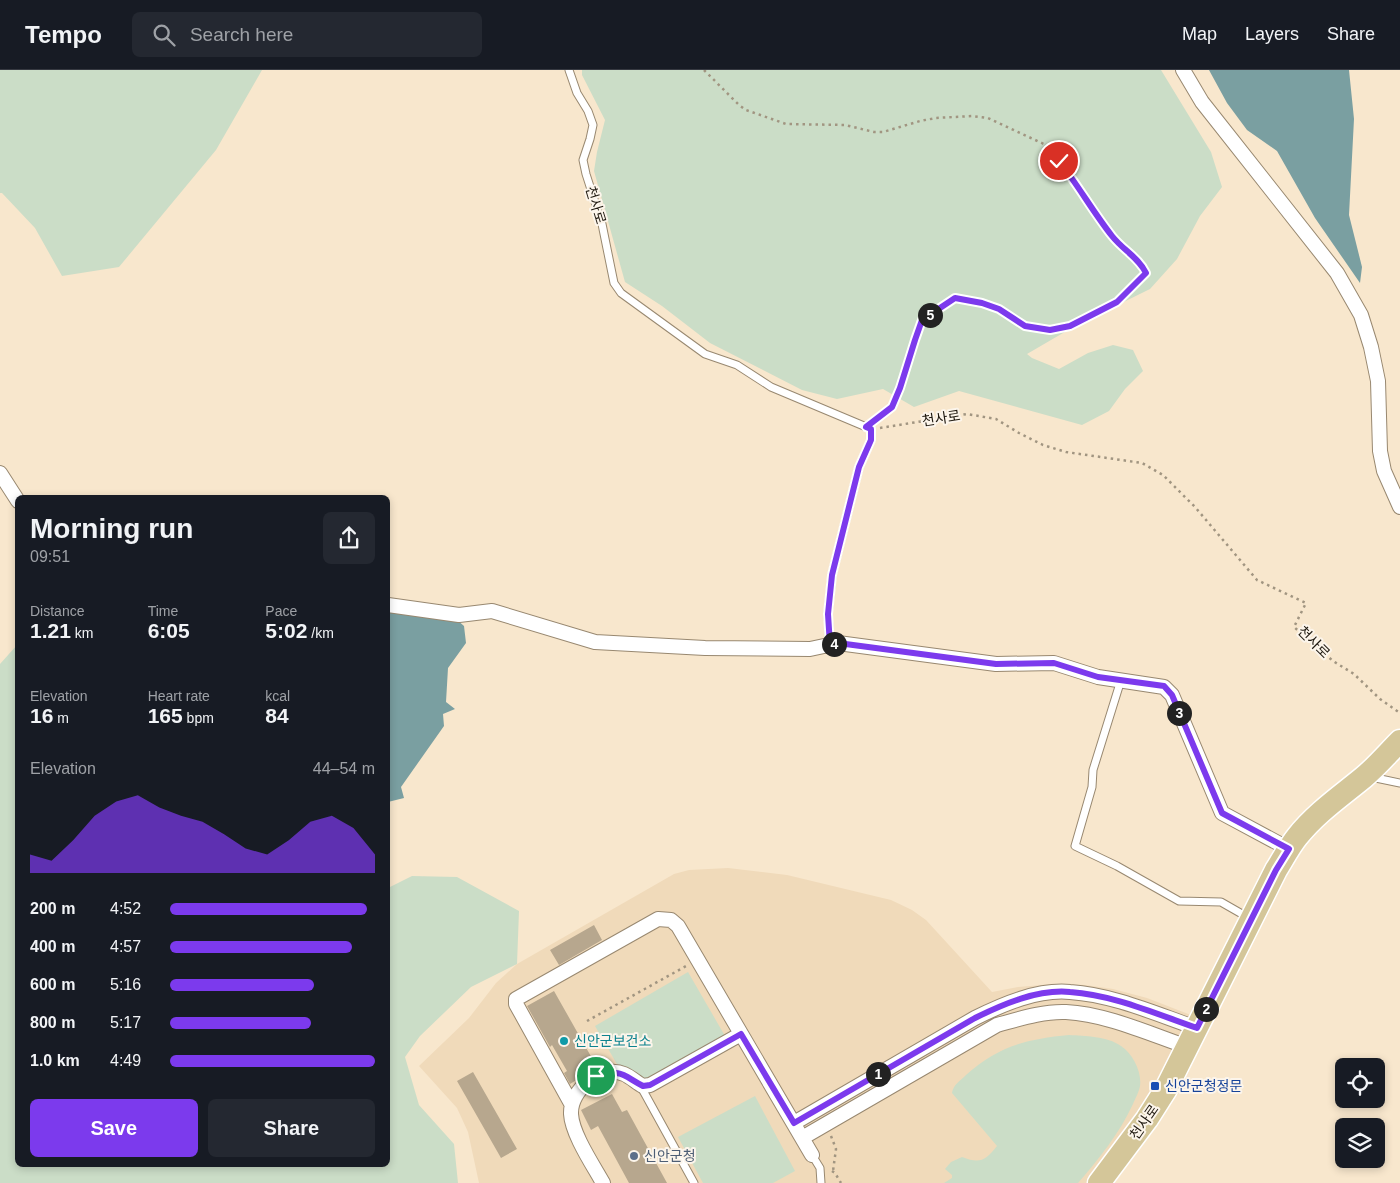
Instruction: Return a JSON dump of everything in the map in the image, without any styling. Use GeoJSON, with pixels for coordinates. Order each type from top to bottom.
{"type":"FeatureCollection","features":[{"type":"Feature","properties":{"kind":"main road","name":"천사로"},"geometry":{"type":"LineString","coordinates":[[1099,1183],[1147,1120],[1166,1089],[1289,849],[1314,819],[1366,776],[1400,741]]}},
{"type":"Feature","properties":{"kind":"street"},"geometry":{"type":"LineString","coordinates":[[1183,70],[1202,102],[1337,273],[1361,315],[1371,347],[1378,381],[1380,451],[1384,471],[1400,508]]}},
{"type":"Feature","properties":{"kind":"street"},"geometry":{"type":"LineString","coordinates":[[0,473],[15,496]]}},
{"type":"Feature","properties":{"kind":"street"},"geometry":{"type":"LineString","coordinates":[[390,605],[459,614],[492,611],[596,642],[810,649],[838,643],[996,664],[1054,663],[1098,677],[1164,686],[1172,695],[1222,813],[1289,849]]}},
{"type":"Feature","properties":{"kind":"street"},"geometry":{"type":"LineString","coordinates":[[572,1105],[516,1004],[516,999],[658,919],[671,920],[678,926],[812,1155]]}},
{"type":"Feature","properties":{"kind":"street"},"geometry":{"type":"LineString","coordinates":[[794,1123],[975,1018],[1002,1005],[1034,995],[1068,992],[1097,995],[1192,1038]]}},
{"type":"Feature","properties":{"kind":"street"},"geometry":{"type":"LineString","coordinates":[[802,1138],[998,1025],[1030,1016],[1064,1012],[1093,1016],[1192,1038]]}},
{"type":"Feature","properties":{"kind":"street"},"geometry":{"type":"LineString","coordinates":[[603,1183],[579,1141],[571,1114],[574,1096],[584,1084],[596,1076],[610,1072],[623,1073],[643,1086],[650,1085],[741,1034]]}},
{"type":"Feature","properties":{"kind":"lane","name":"천사로"},"geometry":{"type":"LineString","coordinates":[[569,70],[577,93],[588,111],[593,125],[583,160],[602,224],[614,284],[621,293],[705,354],[737,365],[771,387],[869,428]]}},
{"type":"Feature","properties":{"kind":"lane"},"geometry":{"type":"LineString","coordinates":[[830,645],[828,614],[832,575],[859,467],[871,440],[869,428]]}},
{"type":"Feature","properties":{"kind":"lane"},"geometry":{"type":"LineString","coordinates":[[1121,680],[1093,770],[1092,787],[1075,846],[1117,866],[1179,901],[1221,902],[1251,920]]}},
{"type":"Feature","properties":{"kind":"lane"},"geometry":{"type":"LineString","coordinates":[[1366,776],[1400,783]]}},
{"type":"Feature","properties":{"kind":"lane"},"geometry":{"type":"LineString","coordinates":[[640,1085],[694,1183]]}},
{"type":"Feature","properties":{"kind":"lane"},"geometry":{"type":"LineString","coordinates":[[812,1155],[820,1168],[821,1180]]}},
{"type":"Feature","properties":{"kind":"path"},"geometry":{"type":"LineString","coordinates":[[704,70],[746,110],[786,124],[845,126],[883,132],[936,118],[972,116],[988,118],[1046,145],[1078,185],[1094,213],[1113,237],[1141,264],[1146,273],[1117,302],[1070,326],[1050,330],[1025,326],[999,309],[982,303],[955,298],[922,320],[892,407],[869,428]]}},
{"type":"Feature","properties":{"kind":"path","name":"천사로"},"geometry":{"type":"LineString","coordinates":[[869,428],[967,414],[996,419],[1043,445],[1066,452],[1142,463],[1163,475],[1195,507],[1257,580],[1306,603],[1294,627],[1333,661],[1354,674],[1380,699],[1400,713]]}},
{"type":"Feature","properties":{"kind":"path"},"geometry":{"type":"LineString","coordinates":[[587,1021],[698,960]]}},
{"type":"Feature","properties":{"kind":"path"},"geometry":{"type":"LineString","coordinates":[[821,1180],[833,1171],[841,1183]]}},
{"type":"Feature","properties":{"kind":"shaded area","name":"신안군청"},"geometry":{"type":"Polygon","coordinates":[[[728,868],[787,875],[891,900],[912,910],[926,920],[992,992],[1018,987],[1054,984],[1085,985],[1113,989],[1147,998],[1196,1017],[1148,1107],[1089,1183],[479,1183],[468,1132],[457,1108],[419,1066],[469,1018],[496,983],[517,964],[674,874],[689,870],[728,868]]]}},
{"type":"Feature","properties":{"kind":"green space"},"geometry":{"type":"Polygon","coordinates":[[[0,70],[262,70],[216,150],[119,267],[62,276],[35,228],[0,193],[0,70]]]}},
{"type":"Feature","properties":{"kind":"green space"},"geometry":{"type":"Polygon","coordinates":[[[582,70],[1161,70],[1211,152],[1222,187],[1200,216],[1177,259],[1150,289],[1075,326],[1027,354],[1059,369],[1088,353],[1113,345],[1133,350],[1143,371],[1125,389],[1109,411],[1082,425],[959,391],[914,407],[883,389],[837,399],[802,390],[710,343],[662,306],[625,282],[594,171],[605,120],[582,75],[582,70]]]}},
{"type":"Feature","properties":{"kind":"green space"},"geometry":{"type":"Polygon","coordinates":[[[15,647],[15,1167],[390,1167],[390,887],[412,876],[457,877],[519,911],[517,964],[471,987],[420,1036],[405,1057],[419,1105],[454,1144],[458,1183],[0,1183],[0,664],[15,647]]]}},
{"type":"Feature","properties":{"kind":"green space"},"geometry":{"type":"Polygon","coordinates":[[[688,972],[725,1036],[647,1081],[618,1066],[595,1026],[688,972]]]}},
{"type":"Feature","properties":{"kind":"green space"},"geometry":{"type":"Polygon","coordinates":[[[1069,1035],[1103,1038],[1121,1046],[1136,1064],[1140,1075],[1138,1093],[1121,1126],[1086,1174],[1078,1183],[944,1183],[952,1178],[952,1175],[945,1169],[951,1162],[962,1157],[978,1161],[982,1160],[997,1146],[952,1093],[955,1085],[978,1065],[1002,1051],[1026,1042],[1069,1035]]]}},
{"type":"Feature","properties":{"kind":"green space"},"geometry":{"type":"Polygon","coordinates":[[[755,1096],[795,1171],[773,1183],[703,1183],[678,1137],[755,1096]]]}},
{"type":"Feature","properties":{"kind":"water"},"geometry":{"type":"Polygon","coordinates":[[[1209,70],[1349,70],[1354,119],[1349,215],[1362,267],[1360,283],[1315,218],[1277,151],[1247,130],[1227,103],[1209,70]]]}},
{"type":"Feature","properties":{"kind":"water"},"geometry":{"type":"Polygon","coordinates":[[[390,609],[456,619],[464,626],[466,643],[448,668],[446,702],[455,709],[443,714],[444,726],[401,787],[404,798],[390,802],[390,609]]]}},
{"type":"Feature","properties":{"kind":"building"},"geometry":{"type":"Polygon","coordinates":[[[594,925],[602,940],[559,965],[550,950],[594,925]]]}},
{"type":"Feature","properties":{"kind":"building","name":"신안군보건소"},"geometry":{"type":"Polygon","coordinates":[[[554,991],[597,1067],[570,1084],[564,1073],[567,1071],[552,1045],[550,1047],[527,1006],[554,991]]]}},
{"type":"Feature","properties":{"kind":"building"},"geometry":{"type":"Polygon","coordinates":[[[473,1072],[517,1149],[501,1158],[457,1081],[473,1072]]]}},
{"type":"Feature","properties":{"kind":"building","name":"신안군청"},"geometry":{"type":"Polygon","coordinates":[[[612,1094],[622,1112],[627,1110],[667,1183],[629,1183],[598,1126],[591,1130],[581,1110],[612,1094]]]}},
{"type":"Feature","properties":{"kind":"place","name":"신안군보건소"},"geometry":{"type":"Point","coordinates":[564,1041]}},
{"type":"Feature","properties":{"kind":"place","name":"신안군청정문"},"geometry":{"type":"Point","coordinates":[1155,1086]}},
{"type":"Feature","properties":{"kind":"place","name":"신안군청"},"geometry":{"type":"Point","coordinates":[634,1156]}},
{"type":"Feature","properties":{"kind":"route"},"geometry":{"type":"LineString","coordinates":[[596,1076],[610,1072],[623,1073],[640,1085],[650,1085],[741,1034],[794,1123],[975,1018],[1002,1005],[1034,995],[1068,992],[1097,995],[1197,1028],[1276,870],[1289,849],[1222,813],[1172,695],[1164,686],[1098,677],[1054,663],[996,664],[838,643],[830,645],[828,614],[832,575],[859,467],[871,440],[871,429],[866,427],[892,407],[922,320],[955,298],[982,303],[999,309],[1025,326],[1050,330],[1070,326],[1117,302],[1146,273],[1141,264],[1113,237],[1094,213],[1078,185],[1059,161]]}}]}
